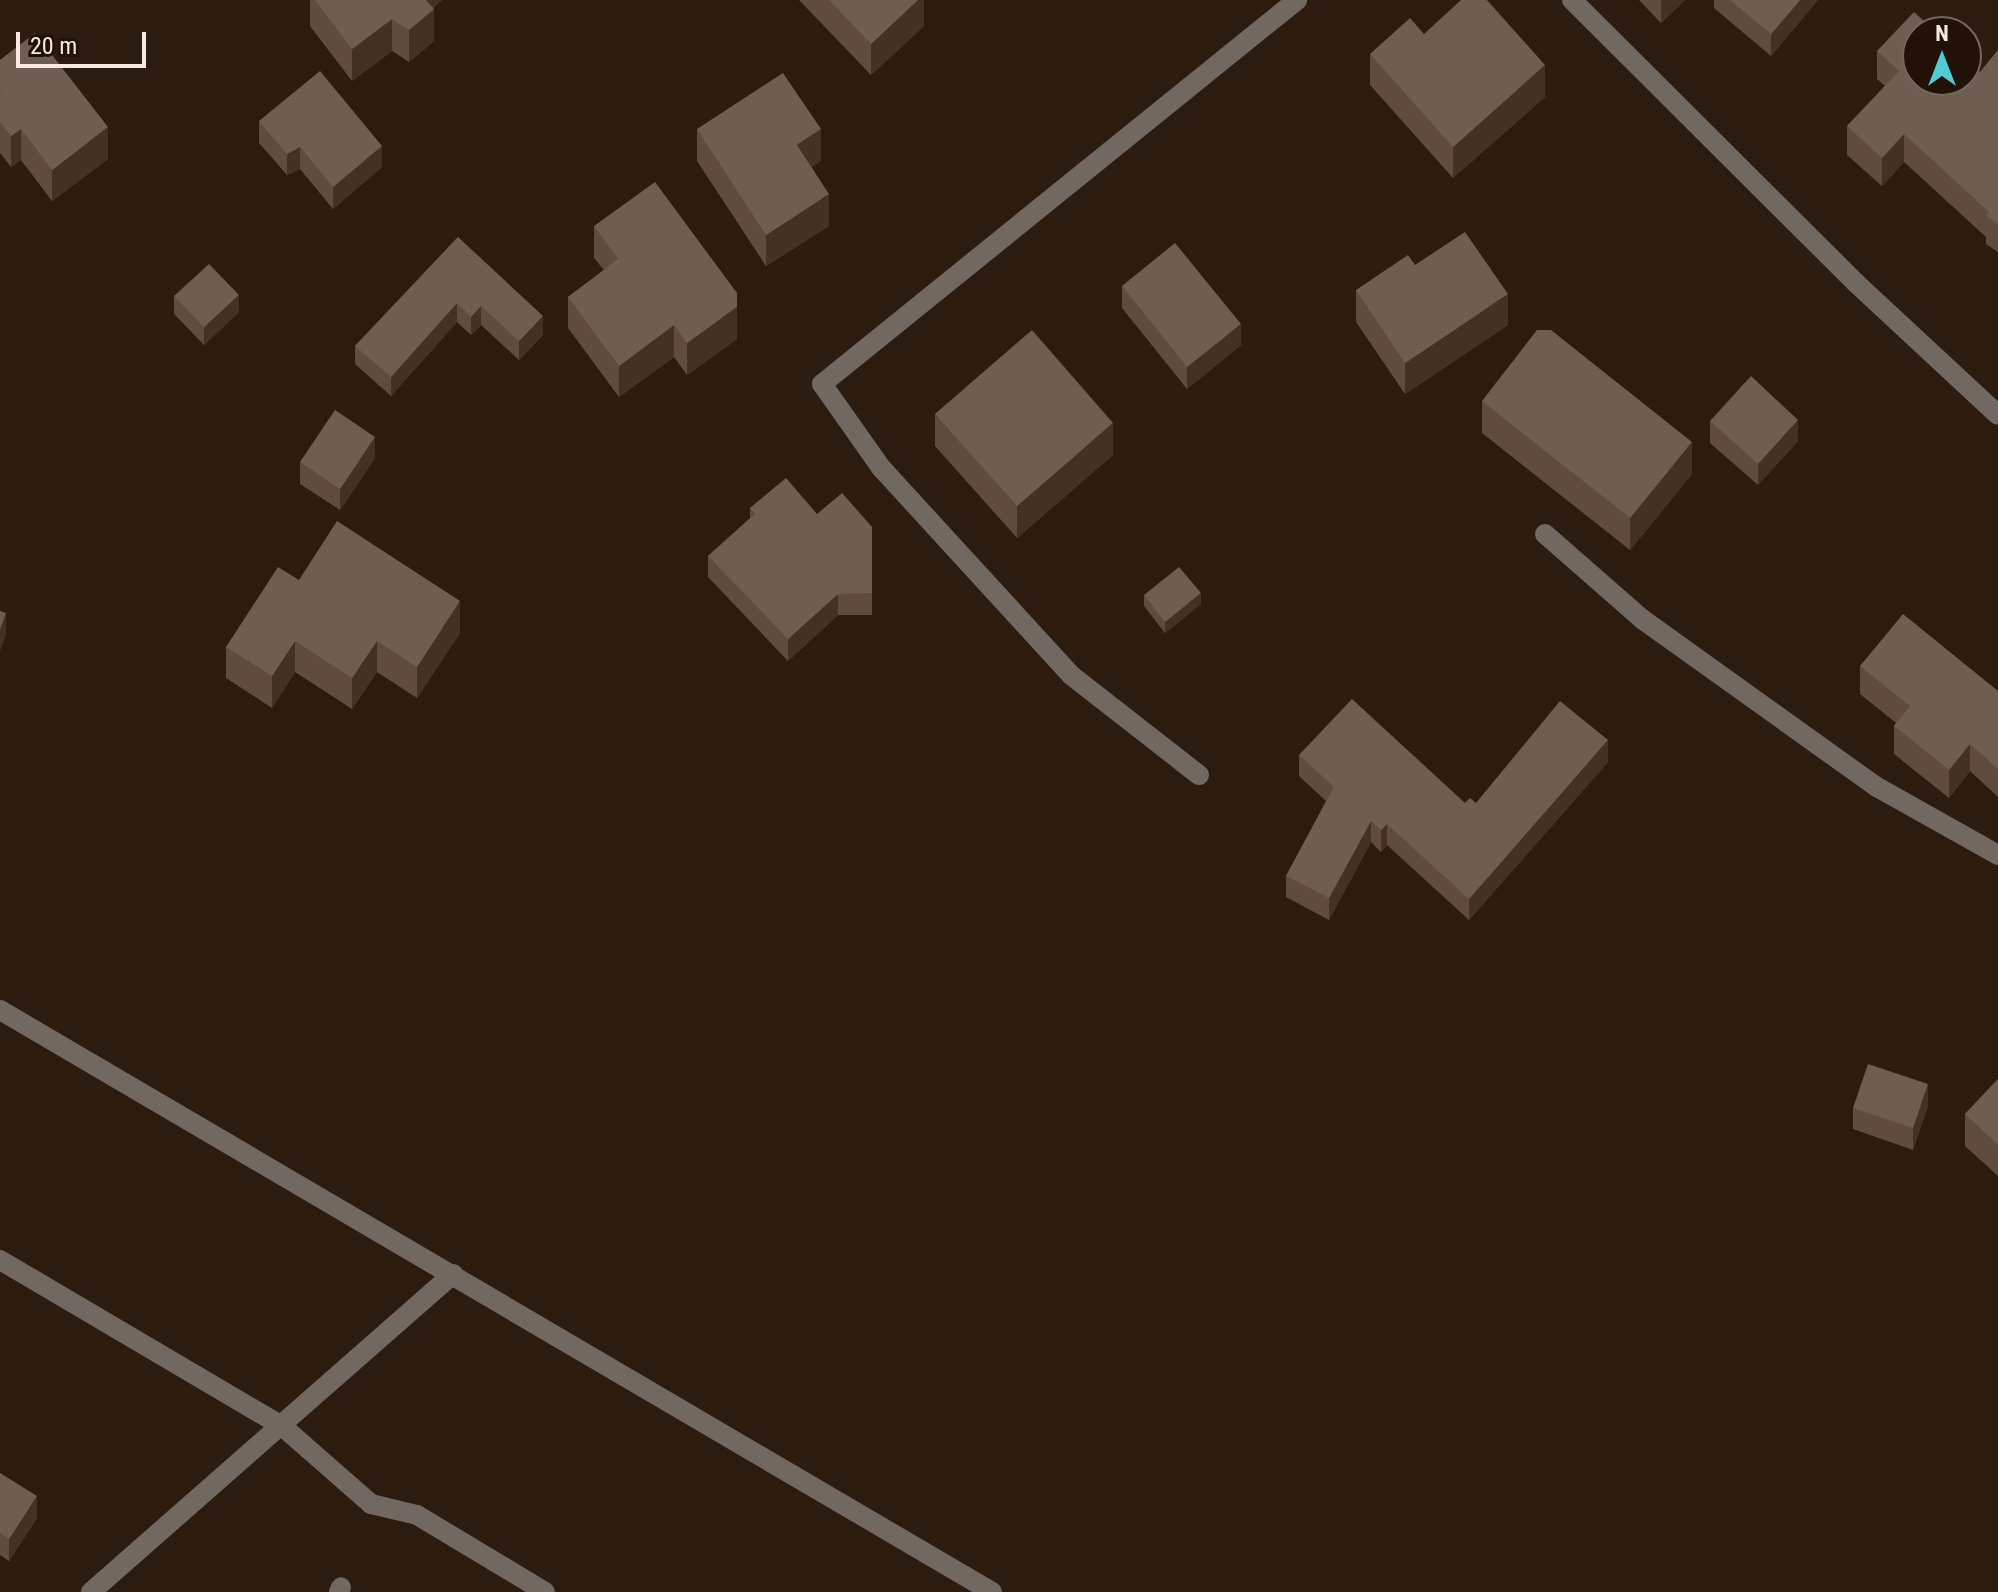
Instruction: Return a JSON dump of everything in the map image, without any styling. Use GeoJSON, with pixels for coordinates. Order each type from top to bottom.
{"type":"FeatureCollection","features":[{"type":"Feature","properties":{"kind":"street"},"geometry":{"type":"LineString","coordinates":[[1572,0],[1846,273],[1998,415]]}},
{"type":"Feature","properties":{"kind":"street"},"geometry":{"type":"LineString","coordinates":[[1199,775],[1071,675],[882,469],[822,384],[1293,1]]}},
{"type":"Feature","properties":{"kind":"street"},"geometry":{"type":"LineString","coordinates":[[1545,534],[1642,619],[1877,787],[1998,855]]}},
{"type":"Feature","properties":{"kind":"street"},"geometry":{"type":"LineString","coordinates":[[0,1010],[992,1592]]}},
{"type":"Feature","properties":{"kind":"street"},"geometry":{"type":"LineString","coordinates":[[0,1260],[282,1426],[371,1504],[417,1515],[545,1592]]}},
{"type":"Feature","properties":{"kind":"street"},"geometry":{"type":"LineString","coordinates":[[91,1592],[453,1274]]}},
{"type":"Feature","properties":{"kind":"building"},"geometry":{"type":"Polygon","coordinates":[[[315,0],[426,0],[434,9],[409,30],[392,19],[352,49],[315,0]]]}},
{"type":"Feature","properties":{"kind":"building"},"geometry":{"type":"Polygon","coordinates":[[[829,0],[918,0],[871,44],[829,0]]]}},
{"type":"Feature","properties":{"kind":"building"},"geometry":{"type":"Polygon","coordinates":[[[1461,0],[1487,0],[1545,65],[1453,147],[1370,54],[1410,18],[1424,34],[1461,0]]]}},
{"type":"Feature","properties":{"kind":"building"},"geometry":{"type":"Polygon","coordinates":[[[1730,0],[1800,0],[1771,34],[1730,0]]]}},
{"type":"Feature","properties":{"kind":"building"},"geometry":{"type":"Polygon","coordinates":[[[1902,25],[1902,96],[1982,96],[1982,70],[1998,50],[1998,224],[1986,216],[1989,212],[1904,134],[1882,158],[1847,126],[1899,71],[1877,51],[1902,25]]]}},
{"type":"Feature","properties":{"kind":"building"},"geometry":{"type":"Polygon","coordinates":[[[35,33],[108,127],[52,170],[21,129],[11,136],[0,122],[0,60],[35,33]]]}},
{"type":"Feature","properties":{"kind":"building"},"geometry":{"type":"Polygon","coordinates":[[[320,71],[382,146],[333,187],[300,147],[287,154],[259,121],[320,71]]]}},
{"type":"Feature","properties":{"kind":"building"},"geometry":{"type":"Polygon","coordinates":[[[783,73],[821,129],[797,145],[829,194],[766,235],[697,129],[783,73]]]}},
{"type":"Feature","properties":{"kind":"building"},"geometry":{"type":"Polygon","coordinates":[[[655,182],[737,293],[737,307],[687,343],[674,325],[619,366],[568,297],[618,259],[594,226],[655,182]]]}},
{"type":"Feature","properties":{"kind":"building"},"geometry":{"type":"Polygon","coordinates":[[[1465,232],[1508,294],[1405,363],[1356,290],[1408,255],[1415,265],[1465,232]]]}},
{"type":"Feature","properties":{"kind":"building"},"geometry":{"type":"Polygon","coordinates":[[[458,237],[543,316],[519,341],[481,306],[471,317],[457,303],[391,377],[355,346],[458,237]]]}},
{"type":"Feature","properties":{"kind":"building"},"geometry":{"type":"Polygon","coordinates":[[[1175,243],[1241,324],[1187,367],[1122,286],[1175,243]]]}},
{"type":"Feature","properties":{"kind":"building"},"geometry":{"type":"Polygon","coordinates":[[[209,264],[239,295],[204,327],[174,296],[209,264]]]}},
{"type":"Feature","properties":{"kind":"building"},"geometry":{"type":"Polygon","coordinates":[[[1032,330],[1113,423],[1017,506],[935,414],[1032,330]]]}},
{"type":"Feature","properties":{"kind":"building"},"geometry":{"type":"Polygon","coordinates":[[[1537,330],[1551,330],[1692,442],[1630,518],[1482,401],[1537,330]]]}},
{"type":"Feature","properties":{"kind":"building"},"geometry":{"type":"Polygon","coordinates":[[[1751,376],[1798,420],[1758,464],[1710,421],[1751,376]]]}},
{"type":"Feature","properties":{"kind":"building"},"geometry":{"type":"Polygon","coordinates":[[[335,410],[375,437],[340,489],[300,462],[335,410]]]}},
{"type":"Feature","properties":{"kind":"building"},"geometry":{"type":"Polygon","coordinates":[[[786,478],[817,514],[842,493],[872,527],[872,593],[838,594],[788,639],[708,556],[755,514],[750,508],[786,478]]]}},
{"type":"Feature","properties":{"kind":"building"},"geometry":{"type":"Polygon","coordinates":[[[337,521],[460,601],[417,667],[377,641],[352,678],[295,641],[272,676],[226,647],[278,567],[299,580],[337,521]]]}},
{"type":"Feature","properties":{"kind":"building"},"geometry":{"type":"Polygon","coordinates":[[[1179,567],[1201,593],[1165,622],[1144,595],[1179,567]]]}},
{"type":"Feature","properties":{"kind":"building"},"geometry":{"type":"Polygon","coordinates":[[[0,611],[6,613],[0,630],[0,611]]]}},
{"type":"Feature","properties":{"kind":"building"},"geometry":{"type":"Polygon","coordinates":[[[1903,614],[1998,691],[1998,769],[1970,744],[1949,770],[1894,726],[1910,706],[1860,666],[1903,614]]]}},
{"type":"Feature","properties":{"kind":"building"},"geometry":{"type":"Polygon","coordinates":[[[1352,699],[1465,803],[1470,798],[1476,803],[1560,701],[1608,740],[1469,899],[1387,824],[1381,830],[1371,821],[1329,898],[1286,876],[1334,787],[1299,755],[1352,699]]]}},
{"type":"Feature","properties":{"kind":"building"},"geometry":{"type":"Polygon","coordinates":[[[1868,1064],[1928,1084],[1913,1128],[1853,1108],[1868,1064]]]}},
{"type":"Feature","properties":{"kind":"building"},"geometry":{"type":"Polygon","coordinates":[[[1998,1079],[1998,1145],[1965,1114],[1998,1079]]]}},
{"type":"Feature","properties":{"kind":"building"},"geometry":{"type":"Polygon","coordinates":[[[0,1473],[37,1496],[9,1539],[0,1533],[0,1473]]]}}]}
